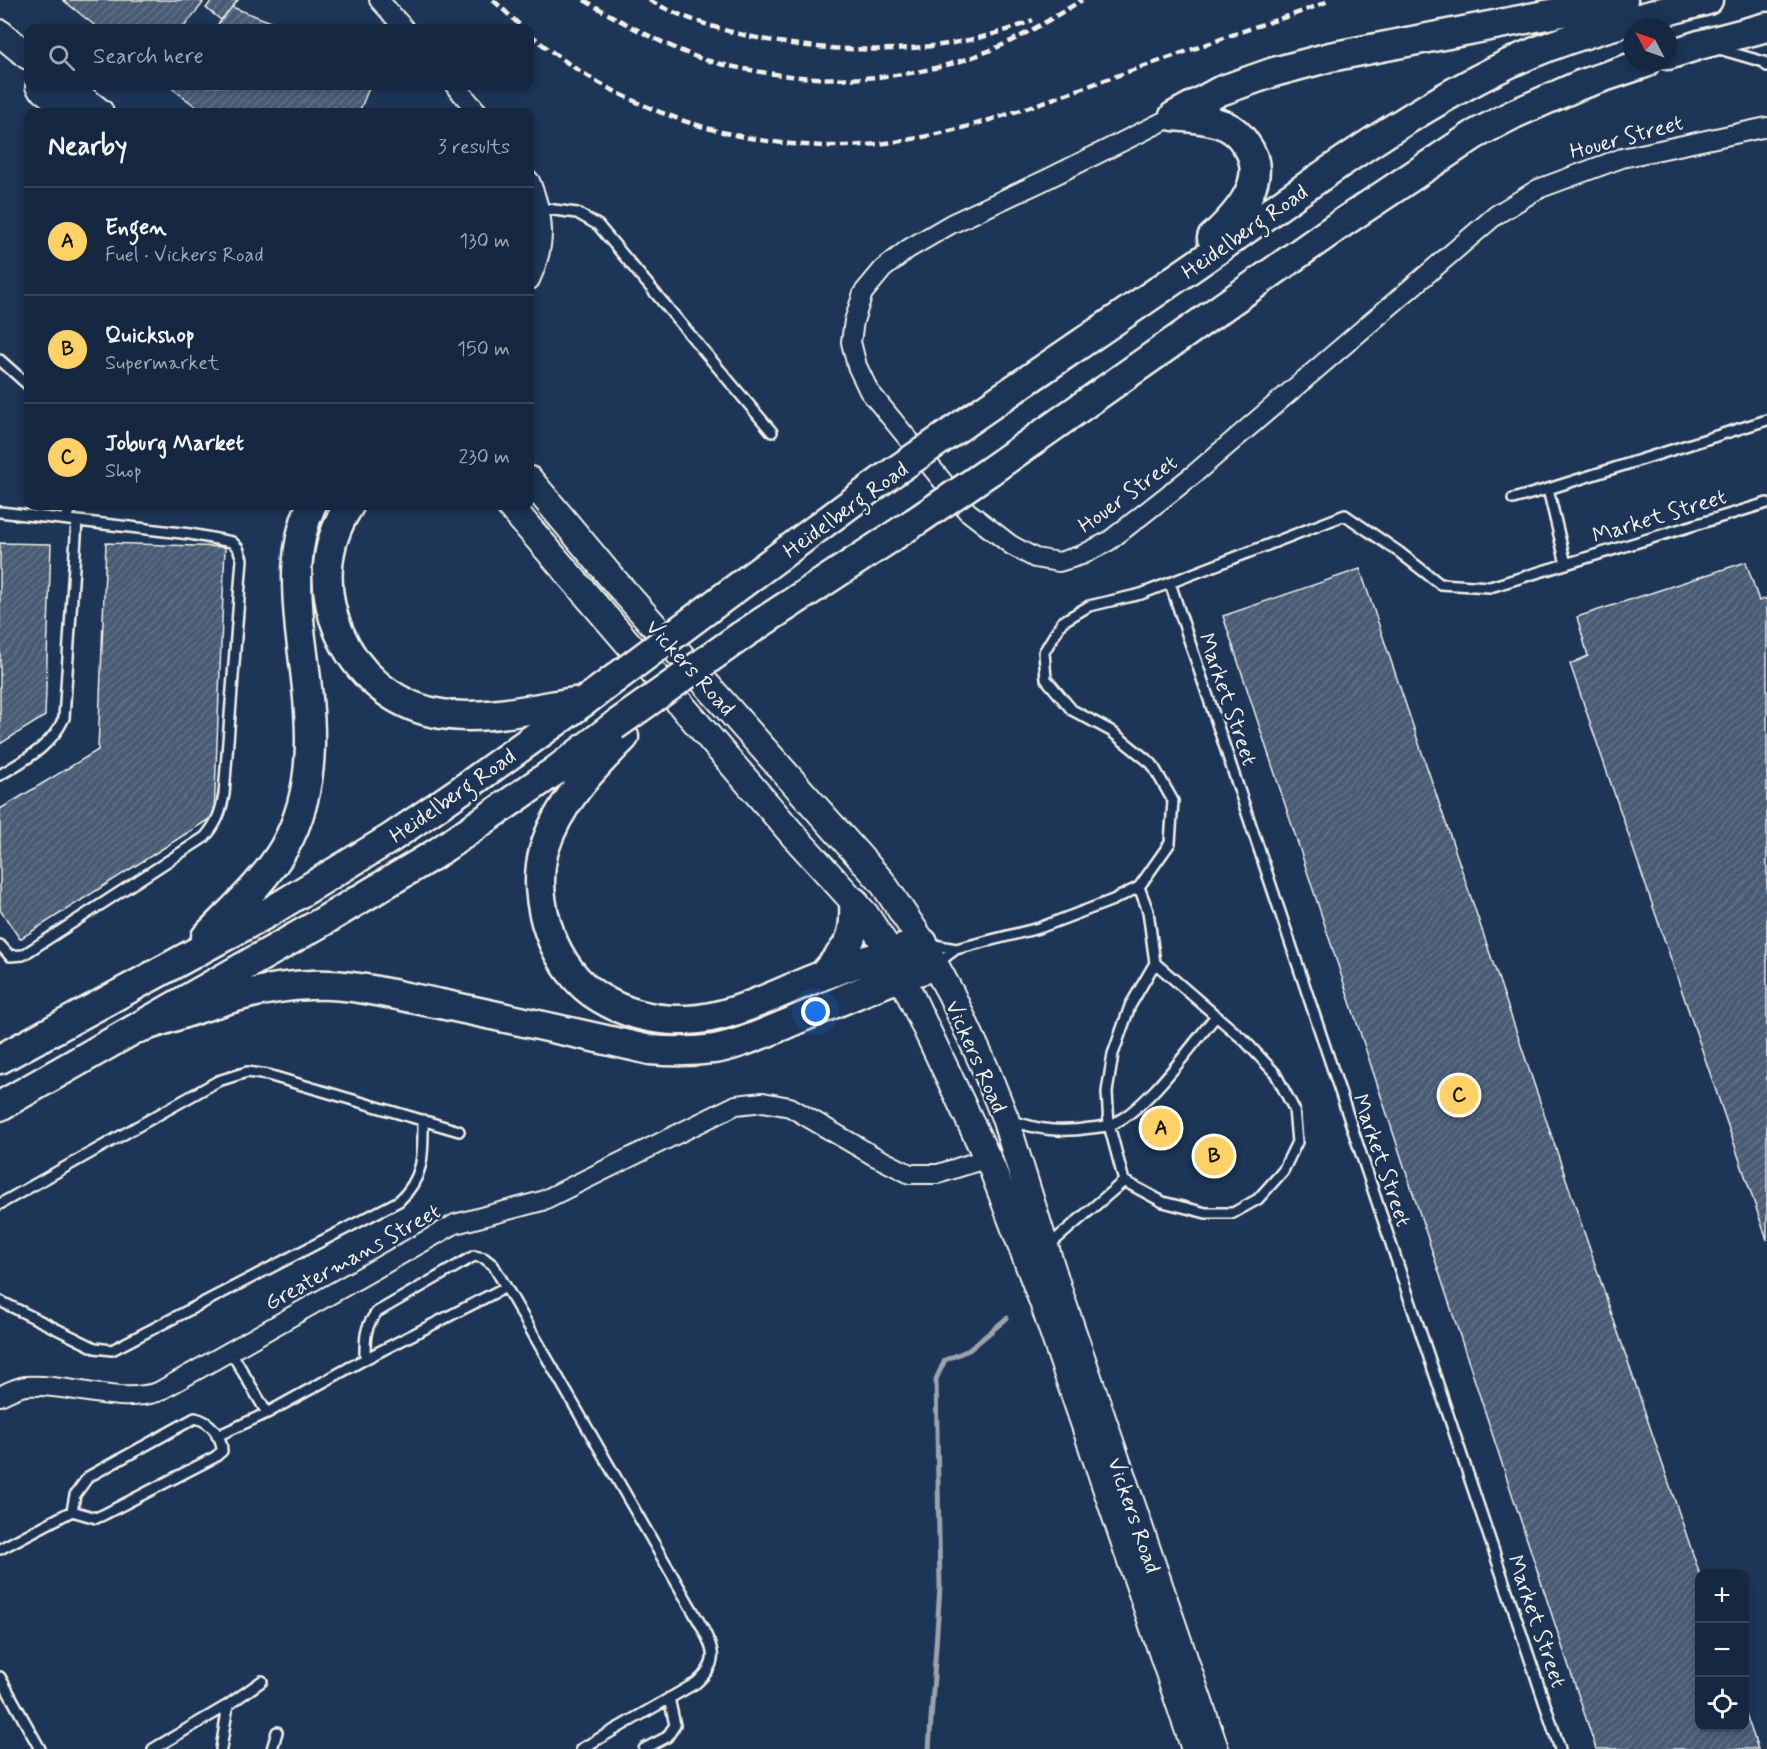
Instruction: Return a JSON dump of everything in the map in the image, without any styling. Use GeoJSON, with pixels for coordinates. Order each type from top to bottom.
{"type":"FeatureCollection","features":[{"type":"Feature","properties":{"kind":"main road"},"geometry":{"type":"LineString","coordinates":[[1173,116],[1220,91],[1274,72],[1330,57],[1623,0]]}},
{"type":"Feature","properties":{"kind":"main road","name":"Heidelberg Road"},"geometry":{"type":"LineString","coordinates":[[0,1059],[266,914],[391,838],[585,701],[885,478],[1414,114],[1511,63],[1593,30],[1708,0]]}},
{"type":"Feature","properties":{"kind":"main road"},"geometry":{"type":"LineString","coordinates":[[1677,52],[1767,27]]}},
{"type":"Feature","properties":{"kind":"main road"},"geometry":{"type":"LineString","coordinates":[[0,33],[24,53]]}},
{"type":"Feature","properties":{"kind":"main road"},"geometry":{"type":"LineString","coordinates":[[0,54],[24,74]]}},
{"type":"Feature","properties":{"kind":"main road","name":"Heidelberg Road"},"geometry":{"type":"LineString","coordinates":[[0,1106],[322,922],[435,854],[555,771],[622,729],[741,636],[990,471],[1345,221],[1474,135],[1514,114],[1580,85],[1623,70]]}},
{"type":"Feature","properties":{"kind":"main road"},"geometry":{"type":"LineString","coordinates":[[44,90],[67,108]]}},
{"type":"Feature","properties":{"kind":"main road"},"geometry":{"type":"LineString","coordinates":[[71,90],[95,108]]}},
{"type":"Feature","properties":{"kind":"main road"},"geometry":{"type":"LineString","coordinates":[[1140,304],[1227,224],[1251,192],[1255,174],[1255,163],[1249,148],[1239,134],[1207,119],[1173,116]]}},
{"type":"Feature","properties":{"kind":"main road","name":"Vickers Road"},"geometry":{"type":"LineString","coordinates":[[534,485],[611,577],[882,882],[938,952],[956,1005],[1005,1118],[1047,1247],[1060,1295],[1215,1749]]}},
{"type":"Feature","properties":{"kind":"main road"},"geometry":{"type":"LineString","coordinates":[[184,960],[264,876],[284,848],[299,815],[311,759],[309,709],[296,571],[298,546],[309,510]]}},
{"type":"Feature","properties":{"kind":"main road"},"geometry":{"type":"LineString","coordinates":[[347,510],[334,535],[330,554],[329,601],[334,623],[344,645],[355,662],[386,692],[407,704],[455,716],[498,714],[585,701]]}},
{"type":"Feature","properties":{"kind":"main road","name":"Vickers Road"},"geometry":{"type":"LineString","coordinates":[[513,510],[794,836],[865,914],[895,964],[988,1158],[1044,1305],[1195,1749]]}},
{"type":"Feature","properties":{"kind":"main road"},"geometry":{"type":"LineString","coordinates":[[622,729],[567,802],[544,850],[540,878],[542,905],[548,927],[561,956],[572,973],[587,989],[618,1007],[642,1016],[676,1020],[708,1018],[824,975],[895,964],[938,952]]}},
{"type":"Feature","properties":{"kind":"main road"},"geometry":{"type":"LineString","coordinates":[[824,975],[850,942],[855,925],[854,902]]}},
{"type":"Feature","properties":{"kind":"main road"},"geometry":{"type":"LineString","coordinates":[[139,1028],[273,989],[309,985],[339,985],[650,1050],[693,1052],[717,1048],[756,1036],[895,964]]}},
{"type":"Feature","properties":{"kind":"street"},"geometry":{"type":"LineString","coordinates":[[379,0],[400,24]]}},
{"type":"Feature","properties":{"kind":"street"},"geometry":{"type":"LineString","coordinates":[[458,90],[474,108]]}},
{"type":"Feature","properties":{"kind":"street","name":"Houer Street"},"geometry":{"type":"LineString","coordinates":[[1173,116],[951,224],[908,249],[883,269],[863,293],[854,321],[851,342],[857,366],[869,392],[967,511],[1011,545],[1035,558],[1059,561],[1082,555],[1109,541],[1193,475],[1496,215],[1538,189],[1622,158],[1767,127]]}},
{"type":"Feature","properties":{"kind":"street"},"geometry":{"type":"LineString","coordinates":[[534,193],[539,208],[543,241],[534,272]]}},
{"type":"Feature","properties":{"kind":"street","name":"Greatermans Street"},"geometry":{"type":"LineString","coordinates":[[0,1396],[25,1386],[121,1395],[148,1395],[172,1385],[455,1224],[542,1201],[736,1105],[763,1102],[790,1107],[874,1156],[910,1174],[938,1174],[988,1158]]}},
{"type":"Feature","properties":{"kind":"lane"},"geometry":{"type":"LineString","coordinates":[[1700,45],[1764,62],[1767,66]]}},
{"type":"Feature","properties":{"kind":"lane"},"geometry":{"type":"LineString","coordinates":[[539,208],[577,213],[598,225],[772,432]]}},
{"type":"Feature","properties":{"kind":"lane"},"geometry":{"type":"LineString","coordinates":[[0,360],[24,381]]}},
{"type":"Feature","properties":{"kind":"lane"},"geometry":{"type":"LineString","coordinates":[[1513,499],[1767,420]]}},
{"type":"Feature","properties":{"kind":"lane"},"geometry":{"type":"LineString","coordinates":[[1548,489],[1566,564]]}},
{"type":"Feature","properties":{"kind":"lane","name":"Market Street"},"geometry":{"type":"LineString","coordinates":[[938,952],[1039,928],[1113,900],[1139,887],[1170,843],[1173,801],[1152,764],[1111,731],[1072,710],[1046,679],[1044,652],[1062,622],[1089,606],[1141,594],[1345,515],[1440,584],[1490,587],[1767,503]]}},
{"type":"Feature","properties":{"kind":"lane"},"geometry":{"type":"LineString","coordinates":[[63,519],[71,510]]}},
{"type":"Feature","properties":{"kind":"lane"},"geometry":{"type":"LineString","coordinates":[[0,512],[190,534],[232,542],[238,548],[242,559],[224,794],[221,812],[215,826],[205,837],[23,955],[10,956],[0,945]]}},
{"type":"Feature","properties":{"kind":"lane"},"geometry":{"type":"LineString","coordinates":[[0,775],[47,745],[58,732],[64,718],[77,521]]}},
{"type":"Feature","properties":{"kind":"lane","name":"Market Street"},"geometry":{"type":"LineString","coordinates":[[1170,583],[1560,1749]]}},
{"type":"Feature","properties":{"kind":"lane"},"geometry":{"type":"LineString","coordinates":[[1139,887],[1148,911],[1155,963],[1130,1006],[1113,1054],[1107,1092],[1109,1125],[1124,1181],[1163,1202],[1206,1213],[1233,1213],[1258,1199],[1283,1171],[1297,1142],[1294,1109],[1275,1073],[1245,1041],[1155,963]]}},
{"type":"Feature","properties":{"kind":"lane"},"geometry":{"type":"LineString","coordinates":[[1005,1118],[1029,1127],[1053,1131],[1109,1125],[1129,1114],[1155,1088],[1216,1016]]}},
{"type":"Feature","properties":{"kind":"lane"},"geometry":{"type":"LineString","coordinates":[[0,1204],[218,1081],[247,1072],[268,1075],[459,1131]]}},
{"type":"Feature","properties":{"kind":"lane"},"geometry":{"type":"LineString","coordinates":[[0,1301],[95,1348],[112,1350],[399,1201],[412,1189],[418,1176],[423,1152],[423,1120]]}},
{"type":"Feature","properties":{"kind":"lane"},"geometry":{"type":"LineString","coordinates":[[1047,1247],[1124,1181]]}},
{"type":"Feature","properties":{"kind":"lane"},"geometry":{"type":"LineString","coordinates":[[365,1359],[364,1332],[377,1312],[474,1256],[484,1258],[493,1265],[709,1643],[713,1655],[710,1671],[696,1683],[581,1749]]}},
{"type":"Feature","properties":{"kind":"lane"},"geometry":{"type":"LineString","coordinates":[[217,1436],[267,1413],[365,1359],[506,1287]]}},
{"type":"Feature","properties":{"kind":"lane"},"geometry":{"type":"LineString","coordinates":[[231,1352],[267,1413]]}},
{"type":"Feature","properties":{"kind":"lane"},"geometry":{"type":"LineString","coordinates":[[0,1549],[72,1512],[96,1518],[214,1458],[222,1451],[222,1443],[204,1420],[195,1418],[88,1477],[75,1494],[72,1512]]}},
{"type":"Feature","properties":{"kind":"lane"},"geometry":{"type":"LineString","coordinates":[[0,1677],[40,1749]]}},
{"type":"Feature","properties":{"kind":"lane"},"geometry":{"type":"LineString","coordinates":[[153,1749],[170,1744],[262,1681]]}},
{"type":"Feature","properties":{"kind":"lane"},"geometry":{"type":"LineString","coordinates":[[644,1749],[667,1737],[675,1725],[669,1698]]}},
{"type":"Feature","properties":{"kind":"lane"},"geometry":{"type":"LineString","coordinates":[[221,1749],[228,1705]]}},
{"type":"Feature","properties":{"kind":"lane"},"geometry":{"type":"LineString","coordinates":[[272,1749],[277,1732]]}},
{"type":"Feature","properties":{"kind":"building"},"geometry":{"type":"Polygon","coordinates":[[[63,0],[198,0],[203,3],[186,24],[93,24],[63,0]]]}},
{"type":"Feature","properties":{"kind":"building"},"geometry":{"type":"Polygon","coordinates":[[[212,0],[238,0],[221,20],[206,8],[212,0]]]}},
{"type":"Feature","properties":{"kind":"building"},"geometry":{"type":"Polygon","coordinates":[[[232,7],[277,24],[218,24],[232,7]]]}},
{"type":"Feature","properties":{"kind":"building"},"geometry":{"type":"Polygon","coordinates":[[[174,90],[368,90],[361,108],[198,108],[174,90]]]}},
{"type":"Feature","properties":{"kind":"building"},"geometry":{"type":"Polygon","coordinates":[[[0,543],[51,544],[45,716],[0,744],[0,543]]]}},
{"type":"Feature","properties":{"kind":"building"},"geometry":{"type":"Polygon","coordinates":[[[106,543],[225,547],[214,816],[20,939],[0,910],[0,809],[98,750],[106,543]]]}},
{"type":"Feature","properties":{"kind":"building"},"geometry":{"type":"Polygon","coordinates":[[[1746,562],[1759,601],[1767,598],[1767,1240],[1570,664],[1588,656],[1577,617],[1746,562]]]}},
{"type":"Feature","properties":{"kind":"building"},"geometry":{"type":"Polygon","coordinates":[[[1360,569],[1698,1569],[1695,1569],[1695,1731],[1749,1731],[1749,1723],[1758,1749],[1596,1749],[1223,616],[1360,569]]]}},
{"type":"Feature","properties":{"kind":"waterway"},"geometry":{"type":"LineString","coordinates":[[929,1749],[940,1587],[936,1379],[945,1360],[969,1350],[1007,1318]]}},
{"type":"Feature","properties":{"kind":"railway"},"geometry":{"type":"LineString","coordinates":[[493,0],[519,24]]}},
{"type":"Feature","properties":{"kind":"railway"},"geometry":{"type":"LineString","coordinates":[[584,0],[652,37],[702,59],[761,72],[825,78],[888,76],[951,64],[1011,41],[1082,0]]}},
{"type":"Feature","properties":{"kind":"railway"},"geometry":{"type":"LineString","coordinates":[[649,0],[690,19],[737,33],[787,43],[840,49],[892,49],[943,45],[990,35],[1033,20]]}},
{"type":"Feature","properties":{"kind":"railway"},"geometry":{"type":"LineString","coordinates":[[534,37],[570,65],[614,91],[660,112],[709,128],[759,140],[810,145],[862,145],[912,139],[996,118],[1330,0]]}},
{"type":"Feature","properties":{"kind":"place","name":"Joburg Market"},"geometry":{"type":"Point","coordinates":[1459,1095]}},
{"type":"Feature","properties":{"kind":"place","name":"Engen"},"geometry":{"type":"Point","coordinates":[1161,1128]}},
{"type":"Feature","properties":{"kind":"place","name":"Quickshop"},"geometry":{"type":"Point","coordinates":[1214,1156]}}]}
